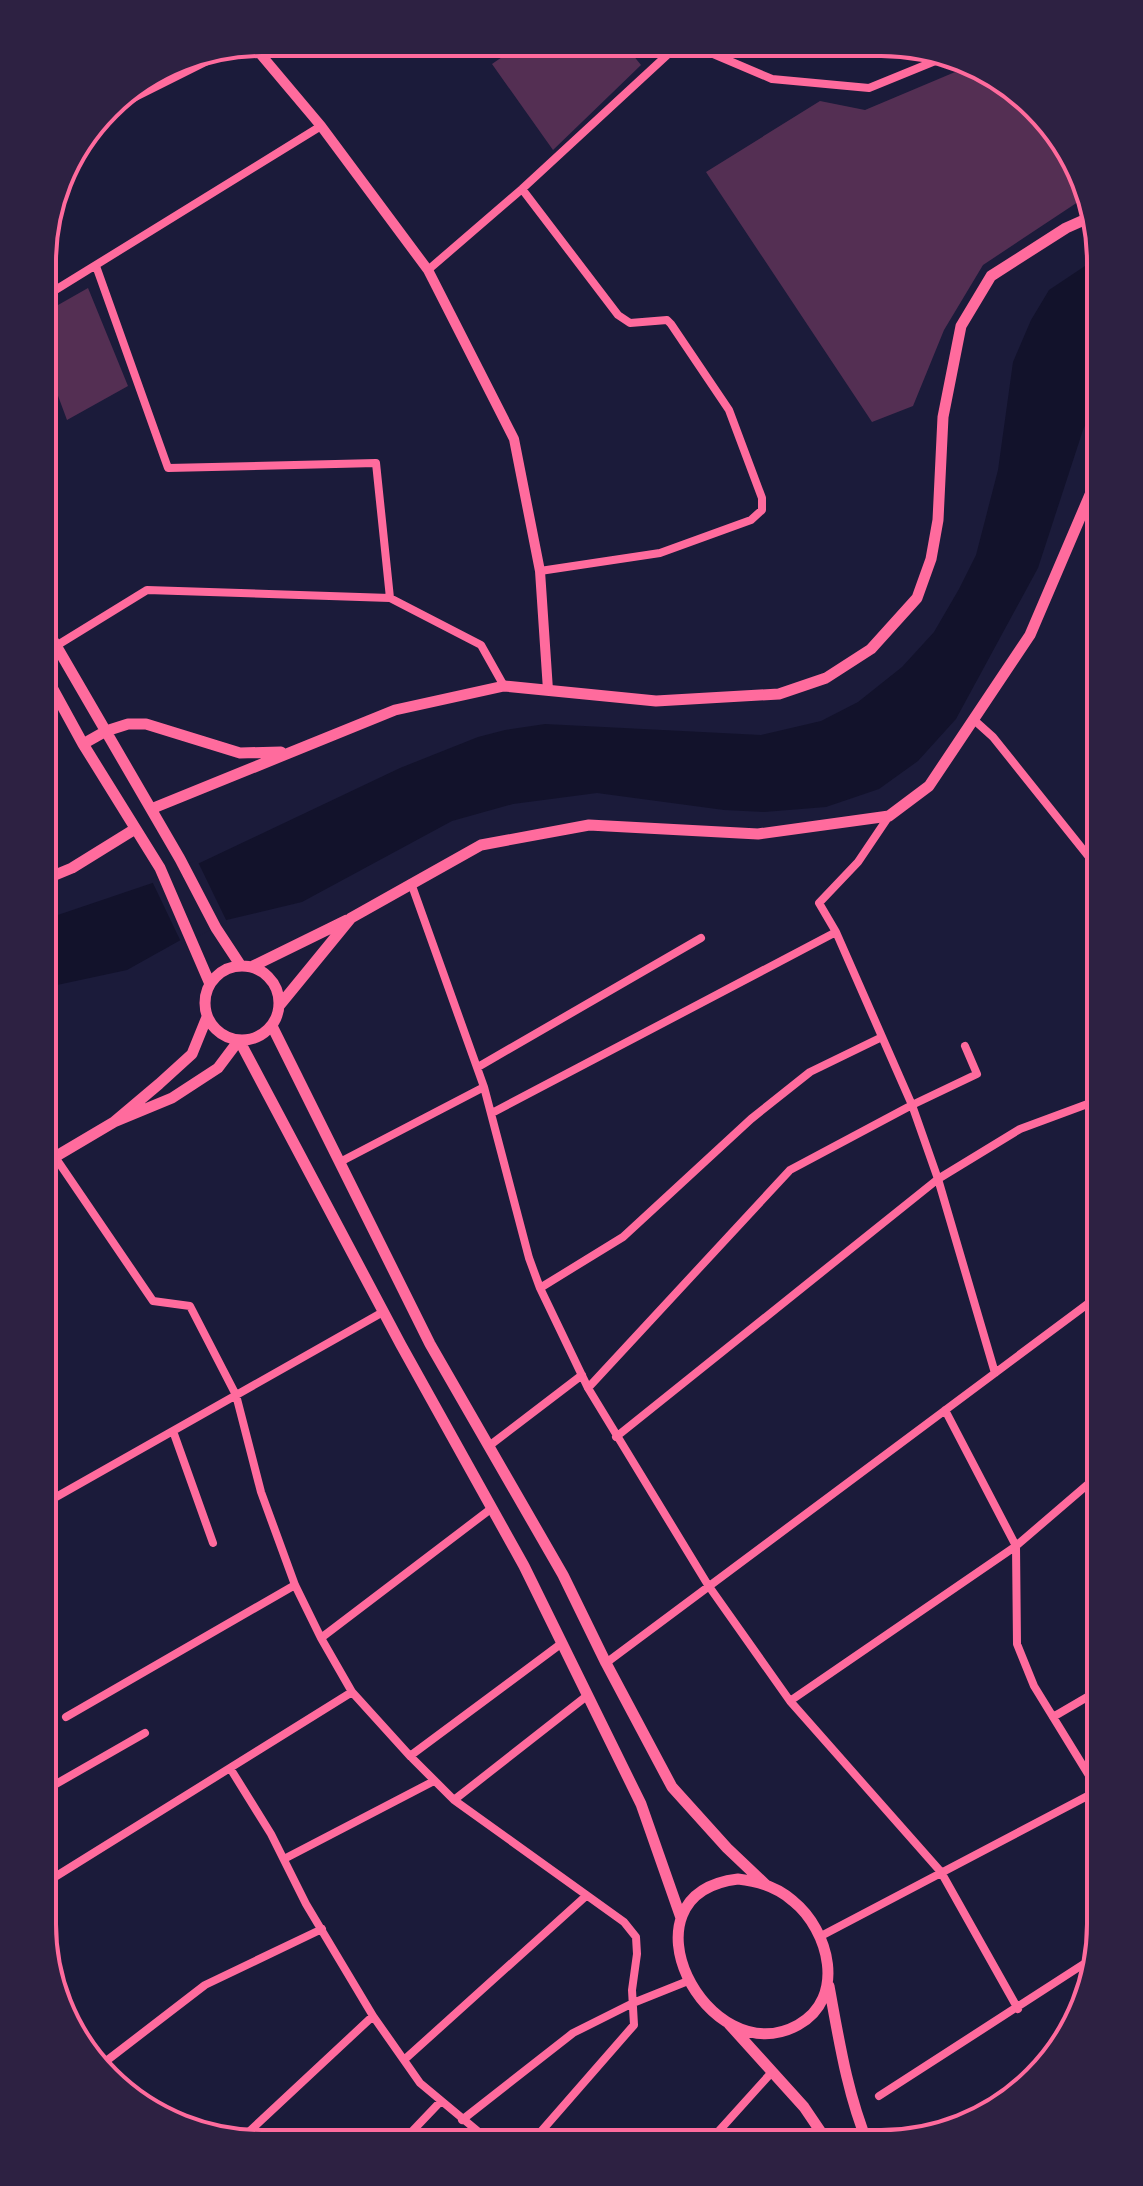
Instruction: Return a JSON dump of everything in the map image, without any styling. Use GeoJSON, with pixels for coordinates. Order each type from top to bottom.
{"type":"FeatureCollection","features":[{"type":"Feature","properties":{"kind":"main road"},"geometry":{"type":"LineString","coordinates":[[151,809],[395,710],[504,686],[656,701],[779,694],[826,678],[871,649],[917,598],[931,559],[938,520],[943,417],[961,326],[991,276],[1083,221]]}},
{"type":"Feature","properties":{"kind":"main road"},"geometry":{"type":"LineString","coordinates":[[114,1122],[192,1054],[207,1017],[206,994],[210,984],[223,971],[246,966],[351,918],[481,845],[589,825],[758,834],[889,816],[929,786],[1030,635],[1087,502]]}},
{"type":"Feature","properties":{"kind":"main road"},"geometry":{"type":"LineString","coordinates":[[56,646],[180,859],[216,928],[246,966],[269,977],[275,986],[279,1006]]}},
{"type":"Feature","properties":{"kind":"main road"},"geometry":{"type":"LineString","coordinates":[[56,695],[160,868],[210,984]]}},
{"type":"Feature","properties":{"kind":"main road"},"geometry":{"type":"LineString","coordinates":[[83,744],[106,731],[128,724],[146,724],[240,753],[289,751]]}},
{"type":"Feature","properties":{"kind":"main road"},"geometry":{"type":"LineString","coordinates":[[56,875],[135,829]]}},
{"type":"Feature","properties":{"kind":"main road"},"geometry":{"type":"LineString","coordinates":[[207,1017],[220,1033],[239,1040],[251,1039],[272,1026],[279,1006],[351,918]]}},
{"type":"Feature","properties":{"kind":"main road"},"geometry":{"type":"LineString","coordinates":[[272,1026],[430,1344],[563,1575],[672,1787],[727,1848],[766,1885],[793,1900],[821,1936],[845,2071],[862,2130]]}},
{"type":"Feature","properties":{"kind":"main road"},"geometry":{"type":"LineString","coordinates":[[239,1040],[383,1312],[492,1508],[641,1804],[681,1918],[678,1947],[688,1981],[702,2001],[726,2021],[804,2107],[820,2130]]}},
{"type":"Feature","properties":{"kind":"main road"},"geometry":{"type":"LineString","coordinates":[[56,1156],[114,1122],[172,1098],[218,1068],[239,1040]]}},
{"type":"Feature","properties":{"kind":"main road"},"geometry":{"type":"LineString","coordinates":[[681,1918],[697,1894],[709,1886],[738,1879],[766,1885]]}},
{"type":"Feature","properties":{"kind":"main road"},"geometry":{"type":"LineString","coordinates":[[726,2021],[769,2033],[797,2026],[818,2007],[828,1980]]}},
{"type":"Feature","properties":{"kind":"street"},"geometry":{"type":"LineString","coordinates":[[262,56],[321,126],[428,270],[514,439],[540,571],[548,690]]}},
{"type":"Feature","properties":{"kind":"street"},"geometry":{"type":"LineString","coordinates":[[428,270],[522,189],[666,56]]}},
{"type":"Feature","properties":{"kind":"street"},"geometry":{"type":"LineString","coordinates":[[718,56],[772,79],[869,88],[931,63]]}},
{"type":"Feature","properties":{"kind":"street"},"geometry":{"type":"LineString","coordinates":[[159,84],[181,73]]}},
{"type":"Feature","properties":{"kind":"street"},"geometry":{"type":"LineString","coordinates":[[56,290],[321,126]]}},
{"type":"Feature","properties":{"kind":"street"},"geometry":{"type":"LineString","coordinates":[[522,189],[618,315],[630,323],[667,320],[671,324],[729,410],[762,498],[762,510],[751,520],[660,553],[540,571]]}},
{"type":"Feature","properties":{"kind":"street"},"geometry":{"type":"LineString","coordinates":[[96,266],[168,468],[376,463],[390,598]]}},
{"type":"Feature","properties":{"kind":"street"},"geometry":{"type":"LineString","coordinates":[[56,646],[147,590],[390,598],[481,645],[504,686]]}},
{"type":"Feature","properties":{"kind":"street"},"geometry":{"type":"LineString","coordinates":[[973,719],[993,737],[1087,854]]}},
{"type":"Feature","properties":{"kind":"street"},"geometry":{"type":"LineString","coordinates":[[889,816],[858,862],[819,903],[836,932],[912,1105],[938,1179],[995,1373]]}},
{"type":"Feature","properties":{"kind":"street"},"geometry":{"type":"LineString","coordinates":[[411,883],[478,1067],[519,1226],[540,1288],[588,1388],[708,1585],[790,1701],[941,1872],[1018,2009]]}},
{"type":"Feature","properties":{"kind":"street"},"geometry":{"type":"LineString","coordinates":[[492,1113],[836,932]]}},
{"type":"Feature","properties":{"kind":"street"},"geometry":{"type":"LineString","coordinates":[[478,1067],[701,938]]}},
{"type":"Feature","properties":{"kind":"street"},"geometry":{"type":"LineString","coordinates":[[540,1288],[623,1237],[751,1119],[810,1072],[882,1037]]}},
{"type":"Feature","properties":{"kind":"street"},"geometry":{"type":"LineString","coordinates":[[588,1388],[790,1170],[977,1074],[965,1046]]}},
{"type":"Feature","properties":{"kind":"street"},"geometry":{"type":"LineString","coordinates":[[340,1162],[484,1087]]}},
{"type":"Feature","properties":{"kind":"street"},"geometry":{"type":"LineString","coordinates":[[616,1437],[938,1179],[1020,1129],[1087,1104]]}},
{"type":"Feature","properties":{"kind":"street"},"geometry":{"type":"LineString","coordinates":[[56,1158],[153,1301],[190,1306],[236,1395],[261,1492],[295,1585],[352,1692],[454,1800],[624,1922],[636,1937],[634,2025],[542,2130]]}},
{"type":"Feature","properties":{"kind":"street"},"geometry":{"type":"LineString","coordinates":[[606,1663],[1087,1304]]}},
{"type":"Feature","properties":{"kind":"street"},"geometry":{"type":"LineString","coordinates":[[56,1497],[383,1312]]}},
{"type":"Feature","properties":{"kind":"street"},"geometry":{"type":"LineString","coordinates":[[489,1446],[582,1375]]}},
{"type":"Feature","properties":{"kind":"street"},"geometry":{"type":"LineString","coordinates":[[945,1410],[1016,1546],[1017,1644],[1034,1686],[1087,1773]]}},
{"type":"Feature","properties":{"kind":"street"},"geometry":{"type":"LineString","coordinates":[[173,1431],[213,1543]]}},
{"type":"Feature","properties":{"kind":"street"},"geometry":{"type":"LineString","coordinates":[[790,1701],[1016,1546],[1087,1485]]}},
{"type":"Feature","properties":{"kind":"street"},"geometry":{"type":"LineString","coordinates":[[321,1638],[492,1508]]}},
{"type":"Feature","properties":{"kind":"street"},"geometry":{"type":"LineString","coordinates":[[66,1717],[295,1585]]}},
{"type":"Feature","properties":{"kind":"street"},"geometry":{"type":"LineString","coordinates":[[410,1756],[562,1643]]}},
{"type":"Feature","properties":{"kind":"street"},"geometry":{"type":"LineString","coordinates":[[56,1876],[352,1692]]}},
{"type":"Feature","properties":{"kind":"street"},"geometry":{"type":"LineString","coordinates":[[454,1800],[588,1695]]}},
{"type":"Feature","properties":{"kind":"street"},"geometry":{"type":"LineString","coordinates":[[1053,1717],[1087,1697]]}},
{"type":"Feature","properties":{"kind":"street"},"geometry":{"type":"LineString","coordinates":[[56,1784],[145,1733]]}},
{"type":"Feature","properties":{"kind":"street"},"geometry":{"type":"LineString","coordinates":[[230,1768],[373,2016],[420,2083],[475,2130]]}},
{"type":"Feature","properties":{"kind":"street"},"geometry":{"type":"LineString","coordinates":[[284,1859],[434,1781]]}},
{"type":"Feature","properties":{"kind":"street"},"geometry":{"type":"LineString","coordinates":[[821,1936],[1087,1799]]}},
{"type":"Feature","properties":{"kind":"street"},"geometry":{"type":"LineString","coordinates":[[404,2060],[586,1896]]}},
{"type":"Feature","properties":{"kind":"street"},"geometry":{"type":"LineString","coordinates":[[107,2060],[205,1985],[322,1929]]}},
{"type":"Feature","properties":{"kind":"street"},"geometry":{"type":"LineString","coordinates":[[879,2096],[1083,1965]]}},
{"type":"Feature","properties":{"kind":"street"},"geometry":{"type":"LineString","coordinates":[[462,2120],[573,2033],[633,2003],[688,1981]]}},
{"type":"Feature","properties":{"kind":"street"},"geometry":{"type":"LineString","coordinates":[[252,2129],[373,2016]]}},
{"type":"Feature","properties":{"kind":"street"},"geometry":{"type":"LineString","coordinates":[[720,2130],[772,2072]]}},
{"type":"Feature","properties":{"kind":"street"},"geometry":{"type":"LineString","coordinates":[[413,2130],[441,2101]]}},
{"type":"Feature","properties":{"kind":"shaded area"},"geometry":{"type":"Polygon","coordinates":[[[1087,265],[1087,421],[1038,568],[956,719],[918,761],[879,789],[826,807],[764,812],[724,810],[597,793],[513,804],[452,821],[302,902],[218,922],[127,970],[56,985],[56,916],[170,877],[400,768],[478,737],[545,724],[761,735],[821,721],[858,702],[902,667],[934,632],[976,555],[998,470],[1013,362],[1031,320],[1049,290],[1087,265]]]}},
{"type":"Feature","properties":{"kind":"pier"},"geometry":{"type":"Polygon","coordinates":[[[197,860],[227,922],[182,944],[151,879],[197,860]]]}},
{"type":"Feature","properties":{"kind":"building"},"geometry":{"type":"Polygon","coordinates":[[[504,56],[634,56],[641,65],[553,150],[492,64],[504,56]]]}},
{"type":"Feature","properties":{"kind":"building"},"geometry":{"type":"Polygon","coordinates":[[[957,71],[972,77],[1017,107],[1036,126],[1066,171],[1078,202],[983,265],[944,330],[913,406],[872,422],[706,172],[820,101],[865,110],[957,71]]]}},
{"type":"Feature","properties":{"kind":"building"},"geometry":{"type":"Polygon","coordinates":[[[88,288],[128,386],[67,420],[56,390],[56,306],[88,288]]]}}]}
